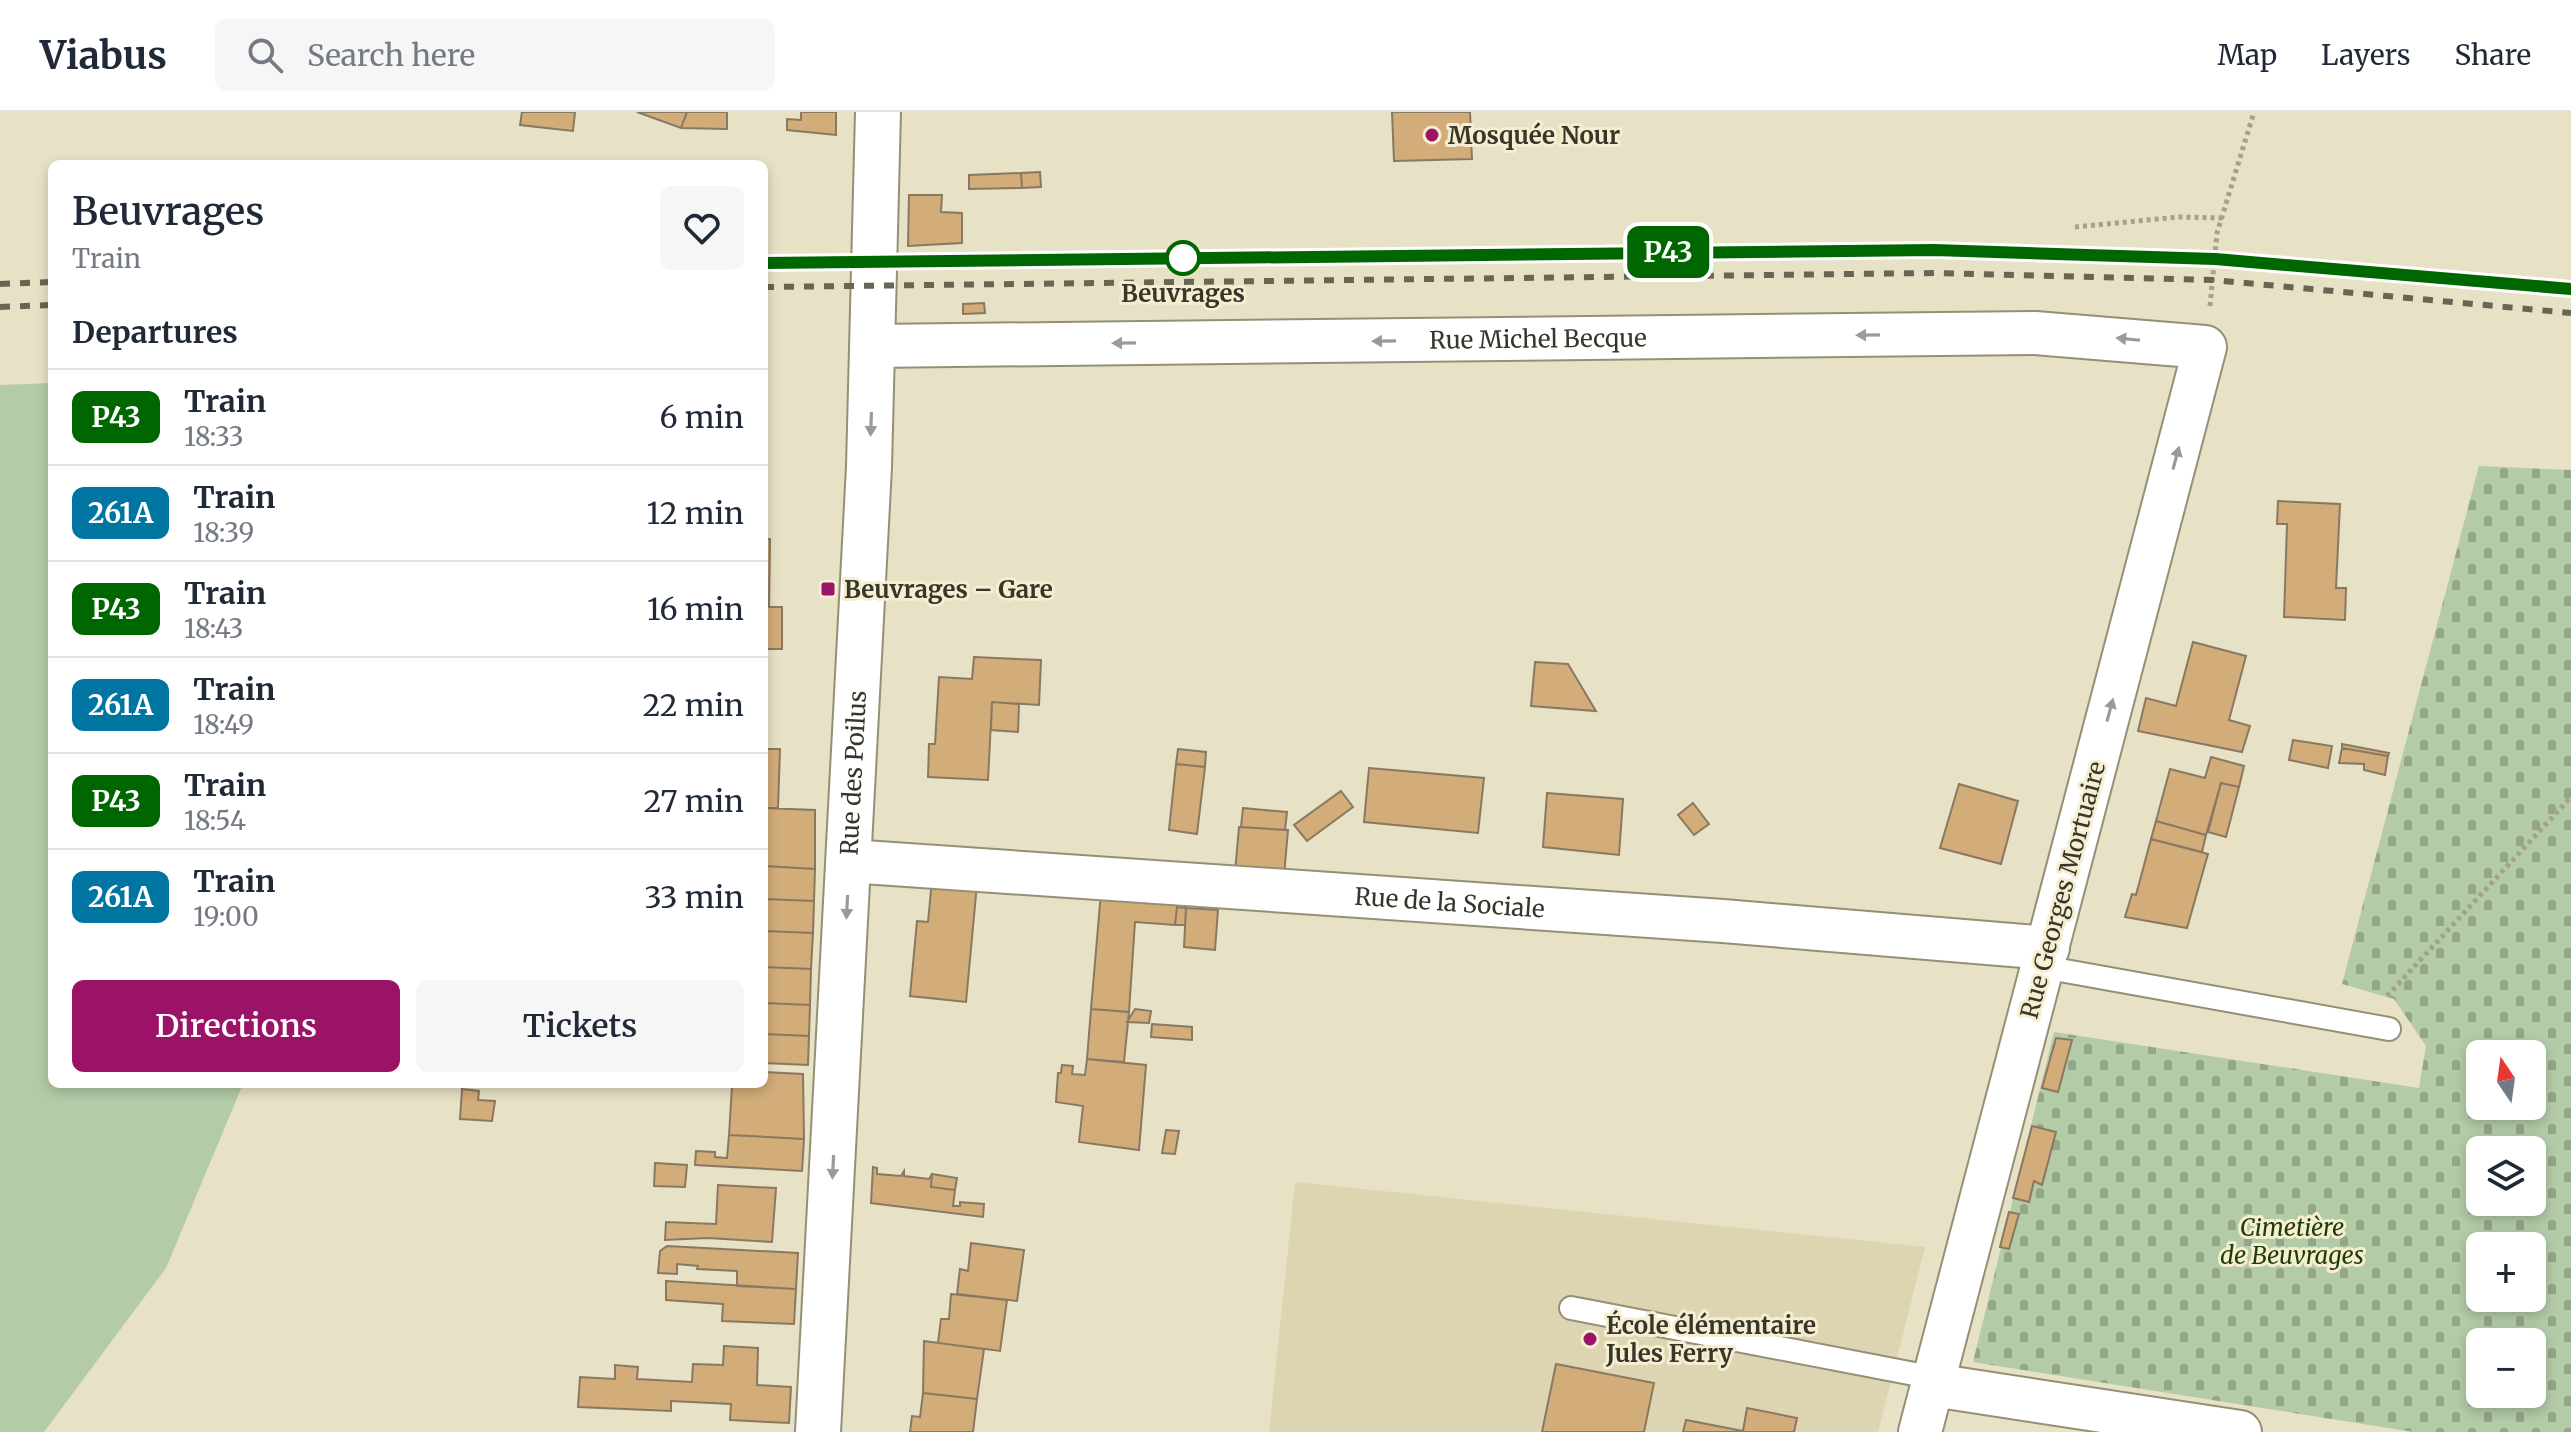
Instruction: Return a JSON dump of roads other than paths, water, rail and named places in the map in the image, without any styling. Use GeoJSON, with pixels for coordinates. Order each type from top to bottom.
{"type":"FeatureCollection","features":[{"type":"Feature","properties":{"kind":"street","name":"Rue des Poilus"},"geometry":{"type":"LineString","coordinates":[[818,1432],[849,861],[872,346],[878,112]]}},
{"type":"Feature","properties":{"kind":"street","name":"Rue Michel Becque"},"geometry":{"type":"LineString","coordinates":[[872,346],[2035,333],[2205,347]]}},
{"type":"Feature","properties":{"kind":"street","name":"Rue Georges Mortuaire"},"geometry":{"type":"LineString","coordinates":[[1920,1432],[2205,347]]}},
{"type":"Feature","properties":{"kind":"street","name":"Rue de la Sociale"},"geometry":{"type":"LineString","coordinates":[[849,861],[2046,957]]}},
{"type":"Feature","properties":{"kind":"street"},"geometry":{"type":"LineString","coordinates":[[1934,1381],[2240,1432]]}},
{"type":"Feature","properties":{"kind":"lane"},"geometry":{"type":"LineString","coordinates":[[2046,957],[2389,1029]]}},
{"type":"Feature","properties":{"kind":"lane"},"geometry":{"type":"LineString","coordinates":[[1571,1308],[1934,1381]]}},
{"type":"Feature","properties":{"kind":"railway"},"geometry":{"type":"LineString","coordinates":[[768,263],[2024,251],[2297,264],[2571,289]]}},
{"type":"Feature","properties":{"kind":"railway"},"geometry":{"type":"LineString","coordinates":[[768,287],[1935,273],[2213,280],[2571,313]]}},
{"type":"Feature","properties":{"kind":"railway"},"geometry":{"type":"LineString","coordinates":[[0,284],[48,282]]}},
{"type":"Feature","properties":{"kind":"railway"},"geometry":{"type":"LineString","coordinates":[[0,307],[48,305]]}},
{"type":"Feature","properties":{"kind":"train","name":"P43"},"geometry":{"type":"LineString","coordinates":[[768,263],[2024,251],[2297,264],[2571,289]]}},
{"type":"Feature","properties":{"kind":"place","name":"Mosquée Nour"},"geometry":{"type":"Point","coordinates":[1432,135]}},
{"type":"Feature","properties":{"kind":"place","name":"Beuvrages"},"geometry":{"type":"Point","coordinates":[1183,258]}},
{"type":"Feature","properties":{"kind":"place","name":"Beuvrages – Gare"},"geometry":{"type":"Point","coordinates":[828,589]}},
{"type":"Feature","properties":{"kind":"place","name":"École élémentaire Jules Ferry"},"geometry":{"type":"Point","coordinates":[1590,1339]}},
{"type":"Feature","properties":{"kind":"park label","name":"Cimetière de Beuvrages"},"geometry":{"type":"Point","coordinates":[2292,1241]}}]}
